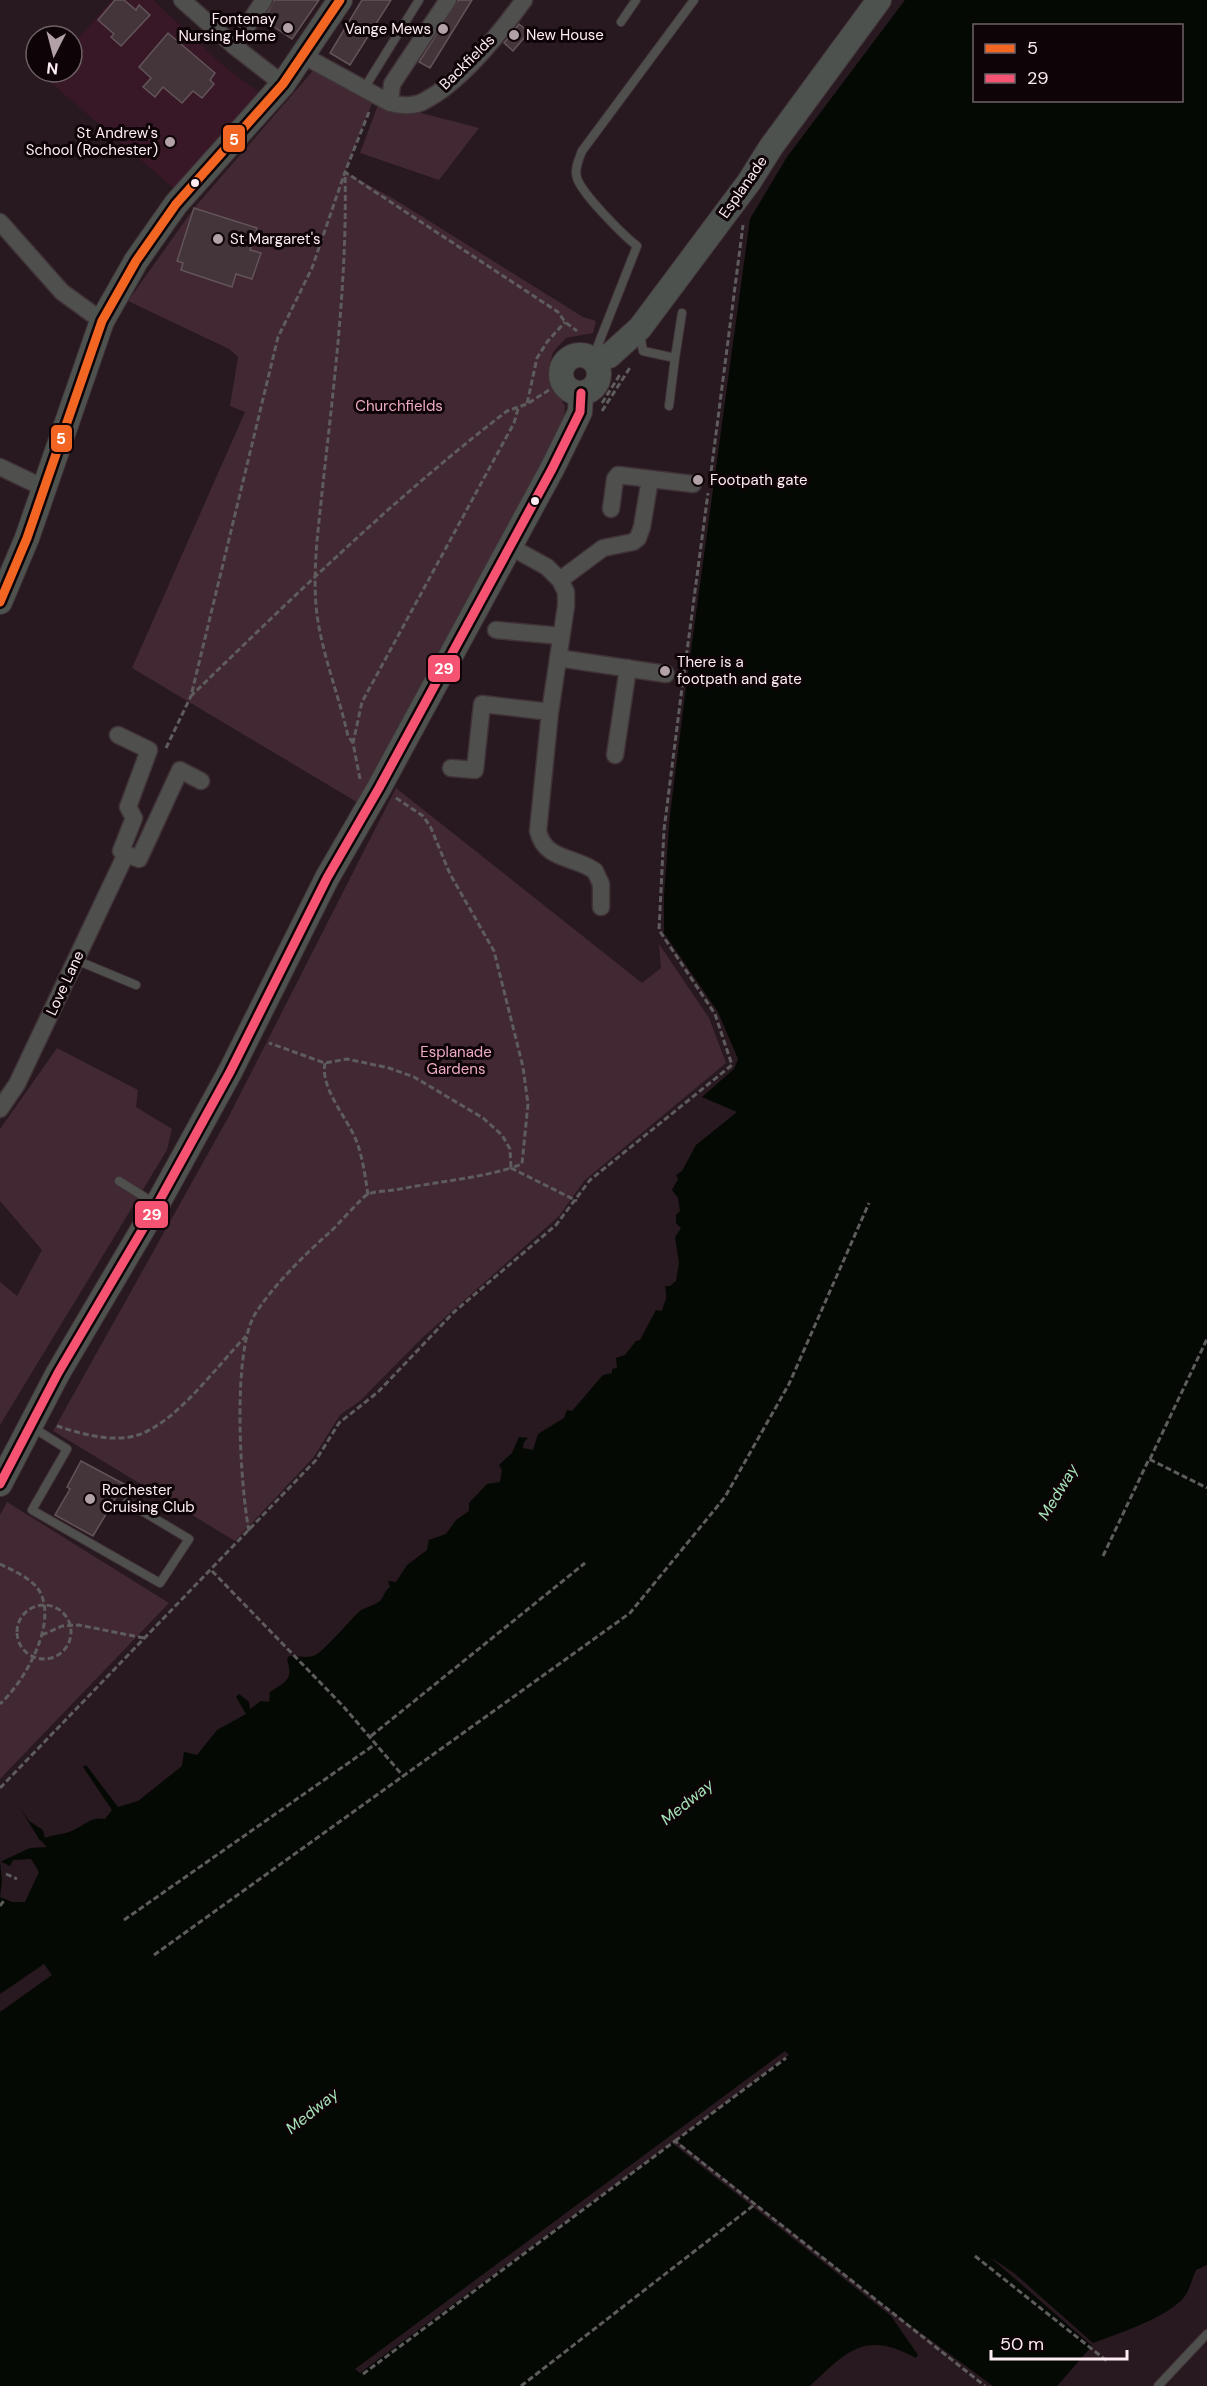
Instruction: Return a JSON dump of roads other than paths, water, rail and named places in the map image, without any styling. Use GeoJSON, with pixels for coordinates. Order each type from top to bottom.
{"type":"FeatureCollection","features":[{"type":"Feature","properties":{"kind":"street"},"geometry":{"type":"LineString","coordinates":[[182,0],[234,46],[283,84]]}},
{"type":"Feature","properties":{"kind":"street"},"geometry":{"type":"LineString","coordinates":[[234,46],[264,0]]}},
{"type":"Feature","properties":{"kind":"street"},"geometry":{"type":"LineString","coordinates":[[0,602],[44,488],[102,321],[136,261],[176,204],[283,84],[340,0]]}},
{"type":"Feature","properties":{"kind":"street"},"geometry":{"type":"LineString","coordinates":[[377,96],[392,84],[448,0]]}},
{"type":"Feature","properties":{"kind":"street","name":"Backfields"},"geometry":{"type":"LineString","coordinates":[[304,56],[377,96],[403,107],[425,101],[450,82],[503,26],[524,0]]}},
{"type":"Feature","properties":{"kind":"street","name":"Esplanade"},"geometry":{"type":"LineString","coordinates":[[602,358],[640,328],[749,182],[771,147],[879,0]]}},
{"type":"Feature","properties":{"kind":"street"},"geometry":{"type":"LineString","coordinates":[[0,222],[62,292],[102,321]]}},
{"type":"Feature","properties":{"kind":"street"},"geometry":{"type":"LineString","coordinates":[[0,1484],[58,1372],[157,1205],[230,1072],[248,1033],[374,796],[552,469],[580,412],[581,393],[571,390],[564,384],[562,368],[573,356],[602,358]]}},
{"type":"Feature","properties":{"kind":"street"},"geometry":{"type":"LineString","coordinates":[[0,467],[44,488]]}},
{"type":"Feature","properties":{"kind":"street"},"geometry":{"type":"LineString","coordinates":[[610,509],[617,476],[693,484]]}},
{"type":"Feature","properties":{"kind":"street"},"geometry":{"type":"LineString","coordinates":[[560,580],[603,548],[633,542],[638,538],[650,479]]}},
{"type":"Feature","properties":{"kind":"street"},"geometry":{"type":"LineString","coordinates":[[509,546],[547,567],[560,580],[566,598],[550,712],[538,834],[552,853],[595,871],[601,884],[601,907]]}},
{"type":"Feature","properties":{"kind":"street"},"geometry":{"type":"LineString","coordinates":[[496,630],[561,636]]}},
{"type":"Feature","properties":{"kind":"street"},"geometry":{"type":"LineString","coordinates":[[558,657],[666,674]]}},
{"type":"Feature","properties":{"kind":"street"},"geometry":{"type":"LineString","coordinates":[[615,755],[628,668]]}},
{"type":"Feature","properties":{"kind":"street"},"geometry":{"type":"LineString","coordinates":[[451,768],[475,770],[482,704],[550,712]]}},
{"type":"Feature","properties":{"kind":"street","name":"Love Lane"},"geometry":{"type":"LineString","coordinates":[[0,1108],[17,1084],[126,854],[121,852],[134,818],[128,807],[149,750],[118,735]]}},
{"type":"Feature","properties":{"kind":"street"},"geometry":{"type":"LineString","coordinates":[[126,854],[139,859],[180,770],[201,781]]}},
{"type":"Feature","properties":{"kind":"lane"},"geometry":{"type":"LineString","coordinates":[[377,96],[419,0]]}},
{"type":"Feature","properties":{"kind":"lane"},"geometry":{"type":"LineString","coordinates":[[621,22],[636,0]]}},
{"type":"Feature","properties":{"kind":"lane"},"geometry":{"type":"LineString","coordinates":[[602,358],[598,345],[637,246],[621,233],[577,179],[576,167],[582,151],[694,0]]}},
{"type":"Feature","properties":{"kind":"lane"},"geometry":{"type":"LineString","coordinates":[[669,406],[682,313]]}},
{"type":"Feature","properties":{"kind":"lane"},"geometry":{"type":"LineString","coordinates":[[640,328],[643,351],[675,358]]}},
{"type":"Feature","properties":{"kind":"lane"},"geometry":{"type":"LineString","coordinates":[[76,960],[136,985]]}},
{"type":"Feature","properties":{"kind":"lane"},"geometry":{"type":"LineString","coordinates":[[119,1181],[157,1205]]}},
{"type":"Feature","properties":{"kind":"lane"},"geometry":{"type":"LineString","coordinates":[[34,1422],[66,1449],[32,1510],[160,1583],[189,1539],[127,1502]]}},
{"type":"Feature","properties":{"kind":"lane"},"geometry":{"type":"LineString","coordinates":[[1158,2386],[1207,2334]]}},
{"type":"Feature","properties":{"kind":"water","name":"Medway"},"geometry":{"type":"Polygon","coordinates":[[[905,0],[1207,0],[1207,2265],[1196,2270],[1185,2296],[1167,2311],[1142,2324],[1093,2343],[1014,2273],[990,2257],[1092,2346],[1057,2386],[993,2386],[891,2311],[676,2140],[789,2055],[785,2051],[355,2369],[360,2373],[672,2143],[891,2316],[918,2355],[916,2358],[883,2346],[870,2345],[858,2348],[846,2354],[810,2386],[0,2386],[0,1862],[30,1848],[47,1847],[39,1839],[20,1808],[29,1821],[43,1830],[45,1838],[69,1832],[95,1819],[105,1819],[112,1810],[83,1767],[86,1765],[118,1807],[138,1801],[182,1766],[184,1752],[197,1755],[217,1730],[246,1714],[236,1697],[239,1694],[249,1702],[250,1709],[261,1701],[269,1702],[270,1692],[284,1683],[289,1676],[287,1660],[289,1656],[307,1657],[317,1654],[359,1612],[380,1601],[390,1587],[388,1581],[396,1582],[407,1565],[427,1550],[429,1540],[446,1534],[456,1520],[469,1511],[469,1503],[487,1484],[500,1482],[502,1470],[499,1465],[512,1453],[519,1437],[528,1438],[523,1448],[533,1450],[538,1434],[564,1418],[567,1410],[572,1411],[603,1375],[612,1373],[612,1369],[617,1368],[616,1358],[625,1355],[636,1341],[640,1340],[656,1310],[662,1311],[666,1297],[665,1286],[670,1286],[676,1281],[679,1263],[675,1237],[681,1228],[676,1223],[676,1215],[680,1211],[678,1198],[672,1190],[678,1179],[676,1175],[682,1171],[696,1145],[737,1112],[702,1097],[734,1069],[738,1059],[718,1012],[664,933],[664,896],[670,815],[686,687],[750,219],[787,157],[905,0]]]}},
{"type":"Feature","properties":{"kind":"place","name":"Fontenay Nursing Home"},"geometry":{"type":"Point","coordinates":[288,28]}},
{"type":"Feature","properties":{"kind":"place","name":"Vange Mews"},"geometry":{"type":"Point","coordinates":[443,29]}},
{"type":"Feature","properties":{"kind":"place","name":"New House"},"geometry":{"type":"Point","coordinates":[514,35]}},
{"type":"Feature","properties":{"kind":"place","name":"St Andrew's School (Rochester)"},"geometry":{"type":"Point","coordinates":[170,142]}},
{"type":"Feature","properties":{"kind":"place","name":"St Margaret's"},"geometry":{"type":"Point","coordinates":[218,239]}},
{"type":"Feature","properties":{"kind":"place","name":"Footpath gate"},"geometry":{"type":"Point","coordinates":[698,480]}},
{"type":"Feature","properties":{"kind":"place","name":"There is a footpath and gate"},"geometry":{"type":"Point","coordinates":[665,671]}},
{"type":"Feature","properties":{"kind":"place","name":"Rochester Cruising Club"},"geometry":{"type":"Point","coordinates":[90,1499]}},
{"type":"Feature","properties":{"kind":"park label","name":"Churchfields"},"geometry":{"type":"Point","coordinates":[399,406]}},
{"type":"Feature","properties":{"kind":"park label","name":"Esplanade Gardens"},"geometry":{"type":"Point","coordinates":[456,1060]}}]}
